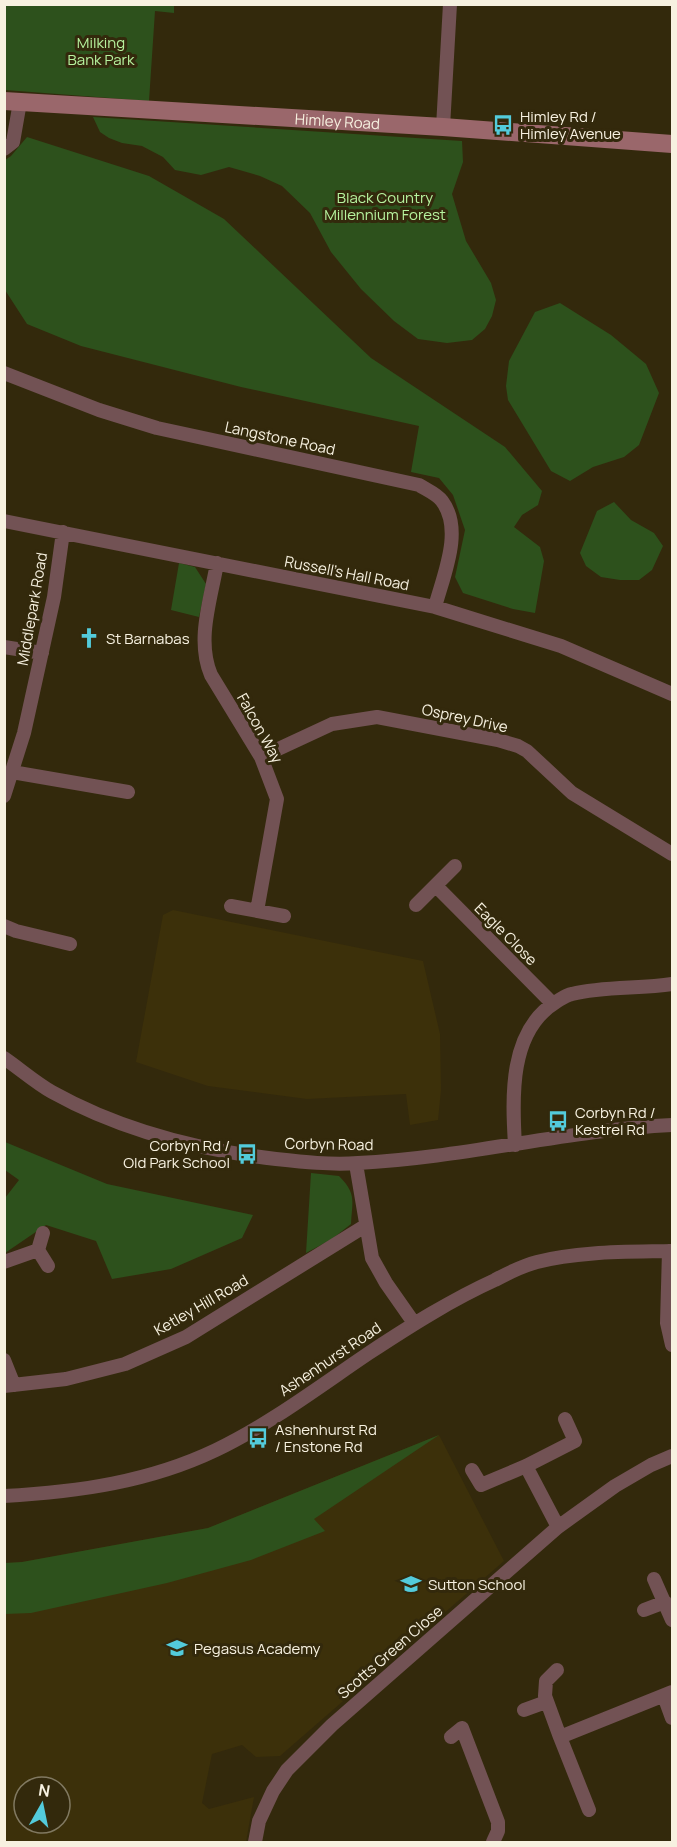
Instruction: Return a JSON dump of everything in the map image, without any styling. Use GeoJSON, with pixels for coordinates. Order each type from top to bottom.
{"type":"FeatureCollection","features":[{"type":"Feature","properties":{"kind":"main road","name":"Himley Road"},"geometry":{"type":"LineString","coordinates":[[12,101],[443,127],[672,144]]}},
{"type":"Feature","properties":{"kind":"street"},"geometry":{"type":"LineString","coordinates":[[443,127],[450,4]]}},
{"type":"Feature","properties":{"kind":"street"},"geometry":{"type":"LineString","coordinates":[[4,149],[13,142],[12,101]]}},
{"type":"Feature","properties":{"kind":"street","name":"Langstone Road"},"geometry":{"type":"LineString","coordinates":[[4,373],[99,410],[157,428],[419,485],[441,499],[451,521],[450,546],[435,607]]}},
{"type":"Feature","properties":{"kind":"street","name":"Russell's Hall Road"},"geometry":{"type":"LineString","coordinates":[[4,520],[435,607],[561,646],[672,694]]}},
{"type":"Feature","properties":{"kind":"street","name":"Middlepark Road"},"geometry":{"type":"LineString","coordinates":[[4,796],[24,733],[42,653],[54,597],[63,532]]}},
{"type":"Feature","properties":{"kind":"street","name":"Falcon Way"},"geometry":{"type":"LineString","coordinates":[[217,563],[204,633],[206,663],[261,757],[276,799],[257,910]]}},
{"type":"Feature","properties":{"kind":"street"},"geometry":{"type":"LineString","coordinates":[[4,646],[42,653]]}},
{"type":"Feature","properties":{"kind":"street","name":"Osprey Drive"},"geometry":{"type":"LineString","coordinates":[[261,757],[332,724],[377,717],[498,740],[527,751],[572,793],[672,854]]}},
{"type":"Feature","properties":{"kind":"street"},"geometry":{"type":"LineString","coordinates":[[12,772],[128,792]]}},
{"type":"Feature","properties":{"kind":"street"},"geometry":{"type":"LineString","coordinates":[[416,905],[455,866]]}},
{"type":"Feature","properties":{"kind":"street","name":"Eagle Close"},"geometry":{"type":"LineString","coordinates":[[436,886],[553,1004]]}},
{"type":"Feature","properties":{"kind":"street"},"geometry":{"type":"LineString","coordinates":[[231,906],[284,916]]}},
{"type":"Feature","properties":{"kind":"street"},"geometry":{"type":"LineString","coordinates":[[4,926],[70,944]]}},
{"type":"Feature","properties":{"kind":"street"},"geometry":{"type":"LineString","coordinates":[[515,1145],[513,1100],[515,1076],[531,1028],[541,1013],[569,994],[672,984]]}},
{"type":"Feature","properties":{"kind":"street","name":"Corbyn Road"},"geometry":{"type":"LineString","coordinates":[[4,1058],[51,1091],[106,1119],[173,1142],[231,1154],[296,1161],[356,1164],[515,1145],[615,1130],[672,1125]]}},
{"type":"Feature","properties":{"kind":"street"},"geometry":{"type":"LineString","coordinates":[[356,1164],[372,1258],[386,1283],[414,1323]]}},
{"type":"Feature","properties":{"kind":"street","name":"Ketley Hill Road"},"geometry":{"type":"LineString","coordinates":[[9,1385],[66,1379],[125,1364],[176,1341],[365,1226]]}},
{"type":"Feature","properties":{"kind":"street"},"geometry":{"type":"LineString","coordinates":[[43,1233],[38,1250],[48,1266]]}},
{"type":"Feature","properties":{"kind":"street"},"geometry":{"type":"LineString","coordinates":[[4,1262],[38,1250]]}},
{"type":"Feature","properties":{"kind":"street"},"geometry":{"type":"LineString","coordinates":[[671,1251],[667,1323],[672,1345]]}},
{"type":"Feature","properties":{"kind":"street","name":"Ashenhurst Road"},"geometry":{"type":"LineString","coordinates":[[4,1496],[100,1487],[161,1472],[217,1450],[271,1419],[414,1323],[469,1291],[536,1262],[586,1255],[671,1251]]}},
{"type":"Feature","properties":{"kind":"street"},"geometry":{"type":"LineString","coordinates":[[4,1360],[9,1385]]}},
{"type":"Feature","properties":{"kind":"street"},"geometry":{"type":"LineString","coordinates":[[472,1470],[481,1485],[526,1466],[575,1441],[565,1419]]}},
{"type":"Feature","properties":{"kind":"street","name":"Scotts Green Close"},"geometry":{"type":"LineString","coordinates":[[255,1842],[259,1821],[273,1791],[287,1770],[332,1725],[558,1527],[615,1486],[651,1465],[672,1456]]}},
{"type":"Feature","properties":{"kind":"street"},"geometry":{"type":"LineString","coordinates":[[526,1466],[558,1527]]}},
{"type":"Feature","properties":{"kind":"street"},"geometry":{"type":"LineString","coordinates":[[654,1579],[672,1620]]}},
{"type":"Feature","properties":{"kind":"street"},"geometry":{"type":"LineString","coordinates":[[644,1611],[665,1602]]}},
{"type":"Feature","properties":{"kind":"street"},"geometry":{"type":"LineString","coordinates":[[557,1670],[546,1682],[546,1701],[589,1810]]}},
{"type":"Feature","properties":{"kind":"street"},"geometry":{"type":"LineString","coordinates":[[560,1737],[668,1694],[672,1718]]}},
{"type":"Feature","properties":{"kind":"street"},"geometry":{"type":"LineString","coordinates":[[524,1710],[546,1701]]}},
{"type":"Feature","properties":{"kind":"street"},"geometry":{"type":"LineString","coordinates":[[451,1737],[462,1728],[498,1822],[498,1831],[493,1842]]}},
{"type":"Feature","properties":{"kind":"shaded area"},"geometry":{"type":"Polygon","coordinates":[[[173,910],[423,961],[440,1034],[441,1090],[438,1120],[410,1125],[406,1094],[307,1099],[208,1086],[136,1062],[163,915],[173,910]]]}},
{"type":"Feature","properties":{"kind":"shaded area","name":"Pegasus Academy"},"geometry":{"type":"Polygon","coordinates":[[[439,1435],[504,1561],[280,1756],[256,1757],[242,1745],[212,1754],[202,1803],[209,1809],[254,1797],[246,1842],[5,1842],[5,1563],[22,1562],[208,1528],[439,1435]]]}},
{"type":"Feature","properties":{"kind":"green space","name":"Milking Bank Park"},"geometry":{"type":"Polygon","coordinates":[[[4,5],[174,5],[174,13],[155,11],[149,101],[5,90],[4,5]]]}},
{"type":"Feature","properties":{"kind":"green space","name":"Black Country Millennium Forest"},"geometry":{"type":"Polygon","coordinates":[[[93,117],[462,141],[463,162],[452,194],[466,241],[491,283],[496,300],[492,316],[485,329],[472,340],[447,343],[418,339],[394,321],[361,289],[331,252],[310,213],[282,186],[260,176],[229,167],[201,175],[175,170],[163,157],[142,146],[109,138],[100,132],[93,117]]]}},
{"type":"Feature","properties":{"kind":"green space"},"geometry":{"type":"Polygon","coordinates":[[[27,137],[149,176],[224,219],[371,358],[505,447],[542,491],[538,505],[522,515],[514,527],[540,547],[544,561],[535,613],[513,609],[463,593],[455,577],[465,530],[453,495],[439,478],[411,472],[419,426],[241,387],[81,346],[27,324],[5,290],[5,160],[27,137]]]}},
{"type":"Feature","properties":{"kind":"green space"},"geometry":{"type":"Polygon","coordinates":[[[560,303],[611,335],[646,364],[659,393],[639,445],[624,457],[593,467],[570,481],[551,471],[508,400],[506,386],[509,361],[535,312],[560,303]]]}},
{"type":"Feature","properties":{"kind":"green space"},"geometry":{"type":"Polygon","coordinates":[[[614,502],[631,520],[654,533],[663,546],[652,570],[639,580],[601,577],[586,566],[580,553],[597,511],[614,502]]]}},
{"type":"Feature","properties":{"kind":"green space"},"geometry":{"type":"Polygon","coordinates":[[[179,563],[195,567],[206,584],[199,617],[171,610],[179,563]]]}},
{"type":"Feature","properties":{"kind":"green space"},"geometry":{"type":"Polygon","coordinates":[[[5,1142],[107,1184],[253,1215],[242,1238],[171,1269],[112,1279],[96,1241],[46,1225],[5,1253],[5,1198],[19,1180],[5,1170],[5,1142]]]}},
{"type":"Feature","properties":{"kind":"green space"},"geometry":{"type":"Polygon","coordinates":[[[311,1173],[339,1176],[351,1193],[352,1209],[351,1224],[332,1239],[306,1253],[311,1173]]]}},
{"type":"Feature","properties":{"kind":"green space"},"geometry":{"type":"Polygon","coordinates":[[[439,1435],[314,1519],[325,1531],[251,1560],[167,1583],[31,1613],[5,1614],[5,1563],[22,1562],[208,1528],[439,1435]]]}},
{"type":"Feature","properties":{"kind":"place","name":"Himley Rd / Himley Avenue"},"geometry":{"type":"Point","coordinates":[503,125]}},
{"type":"Feature","properties":{"kind":"place","name":"St Barnabas"},"geometry":{"type":"Point","coordinates":[89,638]}},
{"type":"Feature","properties":{"kind":"place","name":"Corbyn Rd / Kestrel Rd"},"geometry":{"type":"Point","coordinates":[558,1121]}},
{"type":"Feature","properties":{"kind":"place","name":"Corbyn Rd / Old Park School"},"geometry":{"type":"Point","coordinates":[247,1154]}},
{"type":"Feature","properties":{"kind":"place","name":"Ashenhurst Rd / Enstone Rd"},"geometry":{"type":"Point","coordinates":[258,1438]}},
{"type":"Feature","properties":{"kind":"place","name":"Sutton School"},"geometry":{"type":"Point","coordinates":[411,1584]}},
{"type":"Feature","properties":{"kind":"place","name":"Pegasus Academy"},"geometry":{"type":"Point","coordinates":[177,1648]}}]}
